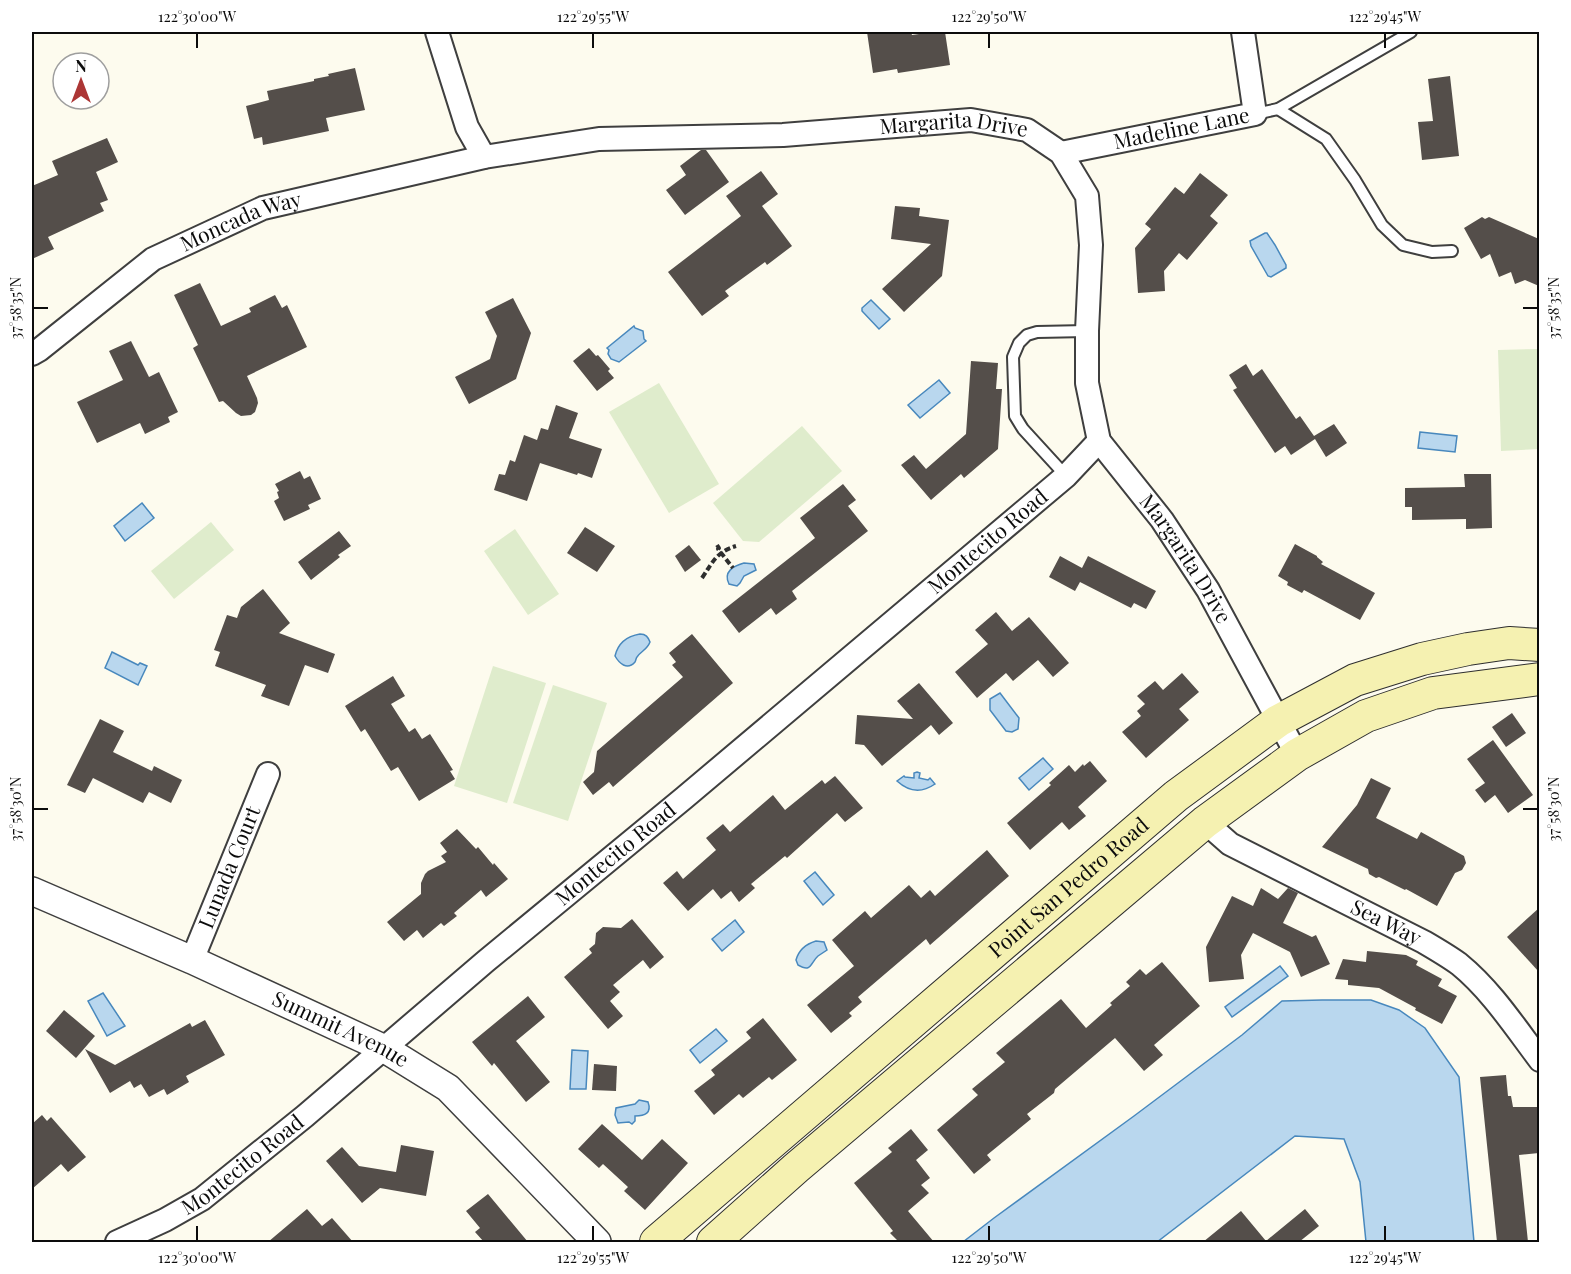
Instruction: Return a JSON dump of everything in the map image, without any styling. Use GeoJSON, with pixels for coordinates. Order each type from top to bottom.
{"type":"FeatureCollection","features":[{"type":"Feature","properties":{"kind":"main road","name":"Point San Pedro Road"},"geometry":{"type":"LineString","coordinates":[[656,1242],[1176,796],[1278,721],[1355,680],[1422,659],[1509,643],[1539,645]]}},
{"type":"Feature","properties":{"kind":"main road","name":"Point San Pedro Road"},"geometry":{"type":"LineString","coordinates":[[713,1242],[796,1168],[1205,822],[1297,755],[1366,716],[1433,693],[1539,679]]}},
{"type":"Feature","properties":{"kind":"street"},"geometry":{"type":"LineString","coordinates":[[437,32],[467,127],[484,157]]}},
{"type":"Feature","properties":{"kind":"street","name":"Madeline Lane"},"geometry":{"type":"LineString","coordinates":[[1061,153],[1255,114],[1243,32]]}},
{"type":"Feature","properties":{"kind":"street","name":"Margarita Drive"},"geometry":{"type":"LineString","coordinates":[[484,157],[599,139],[783,135],[971,120],[1027,130],[1061,153],[1087,196],[1090,245],[1087,383],[1099,441],[1162,520],[1208,590],[1297,755]]}},
{"type":"Feature","properties":{"kind":"street","name":"Moncada Way"},"geometry":{"type":"LineString","coordinates":[[32,354],[153,259],[264,208],[484,157]]}},
{"type":"Feature","properties":{"kind":"street","name":"Montecito Road"},"geometry":{"type":"LineString","coordinates":[[117,1242],[165,1220],[202,1199],[305,1116],[486,961],[684,798],[1066,476],[1099,441]]}},
{"type":"Feature","properties":{"kind":"street","name":"Lunada Court"},"geometry":{"type":"LineString","coordinates":[[192,960],[268,774]]}},
{"type":"Feature","properties":{"kind":"street","name":"Sea Way"},"geometry":{"type":"LineString","coordinates":[[1205,822],[1230,844],[1442,952],[1486,991],[1539,1060]]}},
{"type":"Feature","properties":{"kind":"street","name":"Summit Avenue"},"geometry":{"type":"LineString","coordinates":[[32,891],[192,960],[385,1049],[448,1088],[597,1242]]}},
{"type":"Feature","properties":{"kind":"lane"},"geometry":{"type":"LineString","coordinates":[[1255,114],[1278,109],[1411,32]]}},
{"type":"Feature","properties":{"kind":"lane"},"geometry":{"type":"LineString","coordinates":[[1278,109],[1326,139],[1355,180],[1382,225],[1403,245],[1432,252],[1452,251]]}},
{"type":"Feature","properties":{"kind":"lane"},"geometry":{"type":"LineString","coordinates":[[1066,476],[1023,429],[1015,416],[1013,357],[1019,343],[1027,334],[1087,331]]}},
{"type":"Feature","properties":{"kind":"path"},"geometry":{"type":"LineString","coordinates":[[717,548],[736,546]]}},
{"type":"Feature","properties":{"kind":"path"},"geometry":{"type":"LineString","coordinates":[[717,548],[733,568]]}},
{"type":"Feature","properties":{"kind":"path"},"geometry":{"type":"LineString","coordinates":[[702,578],[717,548]]}},
{"type":"Feature","properties":{"kind":"green space"},"geometry":{"type":"Polygon","coordinates":[[[1539,349],[1539,449],[1501,451],[1498,350],[1539,349]]]}},
{"type":"Feature","properties":{"kind":"green space"},"geometry":{"type":"Polygon","coordinates":[[[659,383],[719,484],[669,513],[609,412],[659,383]]]}},
{"type":"Feature","properties":{"kind":"green space"},"geometry":{"type":"Polygon","coordinates":[[[802,426],[842,471],[759,542],[743,541],[713,503],[802,426]]]}},
{"type":"Feature","properties":{"kind":"green space"},"geometry":{"type":"Polygon","coordinates":[[[211,522],[234,550],[174,599],[151,571],[211,522]]]}},
{"type":"Feature","properties":{"kind":"green space"},"geometry":{"type":"Polygon","coordinates":[[[515,529],[559,594],[528,615],[484,551],[515,529]]]}},
{"type":"Feature","properties":{"kind":"green space"},"geometry":{"type":"Polygon","coordinates":[[[493,666],[546,683],[507,803],[454,786],[493,666]]]}},
{"type":"Feature","properties":{"kind":"green space"},"geometry":{"type":"Polygon","coordinates":[[[553,685],[607,703],[568,821],[513,803],[553,685]]]}},
{"type":"Feature","properties":{"kind":"water"},"geometry":{"type":"Polygon","coordinates":[[[1265,233],[1286,265],[1286,268],[1271,277],[1268,276],[1250,241],[1265,233]]]}},
{"type":"Feature","properties":{"kind":"water"},"geometry":{"type":"Polygon","coordinates":[[[871,300],[890,319],[879,329],[862,311],[862,308],[871,300]]]}},
{"type":"Feature","properties":{"kind":"water"},"geometry":{"type":"Polygon","coordinates":[[[634,326],[643,331],[646,341],[619,362],[611,359],[607,348],[634,326]]]}},
{"type":"Feature","properties":{"kind":"water"},"geometry":{"type":"Polygon","coordinates":[[[939,380],[950,393],[920,418],[908,405],[939,380]]]}},
{"type":"Feature","properties":{"kind":"water"},"geometry":{"type":"Polygon","coordinates":[[[1420,432],[1457,436],[1455,452],[1418,448],[1420,432]]]}},
{"type":"Feature","properties":{"kind":"water"},"geometry":{"type":"Polygon","coordinates":[[[142,503],[154,518],[125,541],[114,526],[142,503]]]}},
{"type":"Feature","properties":{"kind":"water"},"geometry":{"type":"Polygon","coordinates":[[[744,563],[754,564],[756,570],[744,576],[737,586],[729,584],[727,576],[730,570],[744,563]]]}},
{"type":"Feature","properties":{"kind":"water"},"geometry":{"type":"Polygon","coordinates":[[[640,634],[648,637],[649,645],[632,665],[626,666],[615,656],[618,647],[631,636],[640,634]]]}},
{"type":"Feature","properties":{"kind":"water"},"geometry":{"type":"Polygon","coordinates":[[[112,652],[138,665],[140,663],[147,666],[138,685],[105,668],[112,652]]]}},
{"type":"Feature","properties":{"kind":"water"},"geometry":{"type":"Polygon","coordinates":[[[1000,693],[1019,718],[1018,729],[1012,732],[1006,731],[990,710],[990,699],[1000,693]]]}},
{"type":"Feature","properties":{"kind":"water"},"geometry":{"type":"Polygon","coordinates":[[[1043,758],[1053,769],[1029,790],[1019,778],[1043,758]]]}},
{"type":"Feature","properties":{"kind":"water"},"geometry":{"type":"Polygon","coordinates":[[[914,773],[920,773],[919,778],[928,780],[930,778],[935,784],[916,790],[897,781],[904,776],[914,778],[914,773]]]}},
{"type":"Feature","properties":{"kind":"water"},"geometry":{"type":"Polygon","coordinates":[[[815,872],[834,895],[823,905],[804,881],[815,872]]]}},
{"type":"Feature","properties":{"kind":"water"},"geometry":{"type":"Polygon","coordinates":[[[735,920],[744,932],[722,951],[712,939],[735,920]]]}},
{"type":"Feature","properties":{"kind":"water"},"geometry":{"type":"Polygon","coordinates":[[[816,941],[824,942],[827,950],[818,956],[808,968],[798,965],[796,960],[801,950],[816,941]]]}},
{"type":"Feature","properties":{"kind":"water"},"geometry":{"type":"Polygon","coordinates":[[[1280,966],[1288,976],[1232,1017],[1225,1007],[1280,966]]]}},
{"type":"Feature","properties":{"kind":"water"},"geometry":{"type":"Polygon","coordinates":[[[103,993],[125,1026],[107,1036],[88,1001],[103,993]]]}},
{"type":"Feature","properties":{"kind":"water"},"geometry":{"type":"Polygon","coordinates":[[[1371,1000],[1399,1010],[1425,1028],[1459,1077],[1474,1242],[1366,1242],[1360,1182],[1344,1139],[1295,1136],[1157,1242],[963,1242],[1242,1035],[1282,1001],[1371,1000]]]}},
{"type":"Feature","properties":{"kind":"water"},"geometry":{"type":"Polygon","coordinates":[[[716,1029],[727,1041],[700,1063],[690,1050],[716,1029]]]}},
{"type":"Feature","properties":{"kind":"water"},"geometry":{"type":"Polygon","coordinates":[[[572,1050],[588,1051],[586,1089],[570,1089],[572,1050]]]}},
{"type":"Feature","properties":{"kind":"water"},"geometry":{"type":"Polygon","coordinates":[[[639,1100],[648,1102],[647,1113],[635,1116],[632,1124],[618,1123],[615,1115],[616,1108],[635,1104],[639,1100]]]}},
{"type":"Feature","properties":{"kind":"building"},"geometry":{"type":"Polygon","coordinates":[[[867,32],[911,32],[912,35],[945,32],[950,65],[898,73],[897,69],[873,73],[867,32]]]}},
{"type":"Feature","properties":{"kind":"building"},"geometry":{"type":"Polygon","coordinates":[[[355,68],[365,110],[326,118],[329,131],[263,145],[262,137],[254,139],[246,106],[269,100],[267,91],[314,81],[314,79],[329,76],[328,74],[355,68]]]}},
{"type":"Feature","properties":{"kind":"building"},"geometry":{"type":"Polygon","coordinates":[[[1450,76],[1459,156],[1422,160],[1418,122],[1433,121],[1428,79],[1450,76]]]}},
{"type":"Feature","properties":{"kind":"building"},"geometry":{"type":"Polygon","coordinates":[[[107,138],[118,162],[96,172],[108,200],[100,203],[104,211],[48,237],[54,249],[32,259],[32,186],[58,175],[52,161],[107,138]]]}},
{"type":"Feature","properties":{"kind":"building"},"geometry":{"type":"Polygon","coordinates":[[[701,150],[706,150],[729,182],[685,215],[666,190],[686,175],[680,166],[701,150]]]}},
{"type":"Feature","properties":{"kind":"building"},"geometry":{"type":"Polygon","coordinates":[[[761,171],[778,194],[762,206],[792,246],[767,265],[765,262],[725,291],[729,296],[702,316],[668,272],[741,216],[726,196],[761,171]]]}},
{"type":"Feature","properties":{"kind":"building"},"geometry":{"type":"Polygon","coordinates":[[[1200,173],[1228,195],[1210,216],[1218,223],[1187,260],[1179,253],[1164,271],[1165,291],[1138,293],[1135,248],[1151,229],[1145,224],[1175,187],[1184,194],[1200,173]]]}},
{"type":"Feature","properties":{"kind":"building"},"geometry":{"type":"Polygon","coordinates":[[[895,206],[920,208],[919,216],[949,220],[942,276],[904,312],[882,289],[931,244],[891,239],[895,206]]]}},
{"type":"Feature","properties":{"kind":"building"},"geometry":{"type":"Polygon","coordinates":[[[1482,217],[1485,219],[1489,217],[1539,239],[1539,286],[1525,280],[1515,284],[1511,272],[1499,277],[1490,254],[1481,259],[1464,228],[1482,217]]]}},
{"type":"Feature","properties":{"kind":"building"},"geometry":{"type":"Polygon","coordinates":[[[200,283],[221,326],[251,312],[249,308],[275,295],[282,308],[287,305],[307,347],[247,376],[258,403],[255,412],[251,415],[241,416],[223,401],[219,402],[193,348],[198,345],[174,295],[200,283]]]}},
{"type":"Feature","properties":{"kind":"building"},"geometry":{"type":"Polygon","coordinates":[[[513,298],[531,333],[516,379],[469,404],[455,377],[490,359],[497,336],[485,312],[513,298]]]}},
{"type":"Feature","properties":{"kind":"building"},"geometry":{"type":"Polygon","coordinates":[[[131,341],[149,377],[159,372],[178,412],[168,417],[170,422],[145,434],[140,423],[97,443],[77,402],[123,380],[109,351],[131,341]]]}},
{"type":"Feature","properties":{"kind":"building"},"geometry":{"type":"Polygon","coordinates":[[[589,348],[610,369],[608,371],[614,378],[597,391],[573,361],[589,348]]]}},
{"type":"Feature","properties":{"kind":"building"},"geometry":{"type":"Polygon","coordinates":[[[971,361],[998,363],[996,389],[1002,389],[998,449],[964,478],[961,474],[931,500],[901,465],[914,455],[926,469],[966,434],[971,361]]]}},
{"type":"Feature","properties":{"kind":"building"},"geometry":{"type":"Polygon","coordinates":[[[1246,364],[1253,376],[1262,369],[1296,419],[1300,416],[1314,436],[1334,424],[1347,443],[1326,457],[1315,439],[1291,455],[1285,446],[1275,453],[1233,390],[1237,388],[1229,375],[1246,364]]]}},
{"type":"Feature","properties":{"kind":"building"},"geometry":{"type":"Polygon","coordinates":[[[556,405],[578,413],[569,438],[602,449],[592,478],[540,463],[527,501],[494,490],[499,474],[505,475],[510,460],[515,462],[524,435],[537,440],[541,428],[548,430],[556,405]]]}},
{"type":"Feature","properties":{"kind":"building"},"geometry":{"type":"Polygon","coordinates":[[[300,471],[304,479],[310,476],[321,499],[308,505],[310,509],[284,521],[274,501],[279,498],[277,492],[279,491],[275,484],[300,471]]]}},
{"type":"Feature","properties":{"kind":"building"},"geometry":{"type":"Polygon","coordinates":[[[1464,474],[1491,474],[1492,528],[1466,529],[1466,519],[1412,520],[1412,507],[1405,507],[1405,488],[1465,487],[1464,474]]]}},
{"type":"Feature","properties":{"kind":"building"},"geometry":{"type":"Polygon","coordinates":[[[843,484],[856,500],[848,506],[868,531],[792,591],[797,599],[776,615],[771,608],[739,633],[722,611],[815,538],[800,518],[843,484]]]}},
{"type":"Feature","properties":{"kind":"building"},"geometry":{"type":"Polygon","coordinates":[[[585,527],[615,546],[597,572],[567,553],[585,527]]]}},
{"type":"Feature","properties":{"kind":"building"},"geometry":{"type":"Polygon","coordinates":[[[339,531],[351,546],[311,580],[298,562],[339,531]]]}},
{"type":"Feature","properties":{"kind":"building"},"geometry":{"type":"Polygon","coordinates":[[[1295,544],[1317,556],[1323,562],[1321,564],[1375,593],[1360,620],[1304,590],[1302,593],[1287,585],[1288,582],[1278,576],[1295,544]]]}},
{"type":"Feature","properties":{"kind":"building"},"geometry":{"type":"Polygon","coordinates":[[[689,545],[701,560],[685,572],[675,556],[689,545]]]}},
{"type":"Feature","properties":{"kind":"building"},"geometry":{"type":"Polygon","coordinates":[[[1060,556],[1082,568],[1088,556],[1156,591],[1146,609],[1134,603],[1131,608],[1080,582],[1075,591],[1049,577],[1060,556]]]}},
{"type":"Feature","properties":{"kind":"building"},"geometry":{"type":"Polygon","coordinates":[[[263,589],[290,623],[279,633],[335,654],[328,673],[305,665],[289,706],[261,696],[266,685],[215,666],[220,652],[214,650],[227,615],[237,618],[241,607],[263,589]]]}},
{"type":"Feature","properties":{"kind":"building"},"geometry":{"type":"Polygon","coordinates":[[[996,612],[1012,631],[1029,617],[1069,663],[1053,677],[1038,660],[1013,681],[1006,673],[977,698],[955,672],[988,644],[975,630],[996,612]]]}},
{"type":"Feature","properties":{"kind":"building"},"geometry":{"type":"Polygon","coordinates":[[[692,634],[733,683],[613,787],[609,782],[593,795],[583,782],[594,772],[597,751],[683,677],[672,665],[676,662],[669,653],[692,634]]]}},
{"type":"Feature","properties":{"kind":"building"},"geometry":{"type":"Polygon","coordinates":[[[1182,673],[1199,692],[1179,709],[1189,720],[1146,758],[1122,732],[1141,716],[1137,711],[1145,704],[1137,696],[1155,681],[1163,690],[1182,673]]]}},
{"type":"Feature","properties":{"kind":"building"},"geometry":{"type":"Polygon","coordinates":[[[393,676],[405,696],[391,704],[409,732],[415,728],[422,739],[430,734],[453,770],[450,771],[455,779],[419,801],[398,767],[391,771],[365,729],[361,732],[345,706],[393,676]]]}},
{"type":"Feature","properties":{"kind":"building"},"geometry":{"type":"Polygon","coordinates":[[[919,683],[953,723],[939,735],[931,725],[882,766],[864,745],[855,744],[857,715],[913,719],[897,701],[919,683]]]}},
{"type":"Feature","properties":{"kind":"building"},"geometry":{"type":"Polygon","coordinates":[[[1512,713],[1526,733],[1506,747],[1492,727],[1512,713]]]}},
{"type":"Feature","properties":{"kind":"building"},"geometry":{"type":"Polygon","coordinates":[[[100,719],[124,731],[113,752],[152,771],[154,766],[182,780],[171,803],[149,792],[143,803],[93,778],[85,793],[67,785],[100,719]]]}},
{"type":"Feature","properties":{"kind":"building"},"geometry":{"type":"Polygon","coordinates":[[[1493,740],[1533,795],[1508,813],[1495,795],[1485,803],[1475,790],[1485,783],[1467,759],[1493,740]]]}},
{"type":"Feature","properties":{"kind":"building"},"geometry":{"type":"Polygon","coordinates":[[[1090,761],[1107,781],[1078,807],[1086,816],[1069,830],[1062,822],[1030,850],[1007,823],[1051,785],[1049,783],[1069,765],[1075,772],[1090,761]]]}},
{"type":"Feature","properties":{"kind":"building"},"geometry":{"type":"Polygon","coordinates":[[[835,776],[863,808],[845,822],[837,813],[787,858],[785,856],[751,884],[755,888],[739,902],[731,891],[721,899],[713,889],[688,911],[663,883],[677,871],[683,879],[716,850],[706,838],[723,824],[730,832],[773,795],[785,810],[822,780],[825,784],[835,776]]]}},
{"type":"Feature","properties":{"kind":"building"},"geometry":{"type":"Polygon","coordinates":[[[1371,778],[1391,788],[1376,818],[1417,839],[1421,832],[1464,856],[1466,863],[1462,870],[1455,873],[1437,906],[1406,889],[1379,877],[1376,878],[1369,874],[1368,869],[1322,847],[1357,805],[1371,778]]]}},
{"type":"Feature","properties":{"kind":"building"},"geometry":{"type":"Polygon","coordinates":[[[457,829],[476,849],[478,847],[508,879],[486,897],[481,890],[454,913],[457,916],[444,926],[441,923],[423,938],[417,930],[404,941],[387,922],[421,894],[421,883],[425,874],[446,862],[441,856],[447,852],[440,843],[457,829]]]}},
{"type":"Feature","properties":{"kind":"building"},"geometry":{"type":"Polygon","coordinates":[[[987,850],[1009,876],[930,945],[926,939],[858,997],[862,1002],[849,1013],[852,1016],[831,1033],[807,1005],[854,966],[832,940],[865,911],[871,918],[909,885],[921,898],[930,890],[935,896],[987,850]]]}},
{"type":"Feature","properties":{"kind":"building"},"geometry":{"type":"Polygon","coordinates":[[[1261,888],[1278,899],[1288,888],[1298,893],[1283,923],[1312,937],[1316,935],[1330,964],[1301,977],[1290,952],[1253,933],[1241,955],[1244,979],[1209,982],[1206,947],[1232,896],[1253,906],[1261,888]]]}},
{"type":"Feature","properties":{"kind":"building"},"geometry":{"type":"Polygon","coordinates":[[[1539,908],[1539,972],[1507,937],[1539,908]]]}},
{"type":"Feature","properties":{"kind":"building"},"geometry":{"type":"Polygon","coordinates":[[[632,919],[664,957],[650,969],[643,960],[613,985],[620,992],[610,1001],[623,1016],[608,1029],[564,977],[592,953],[589,949],[595,944],[596,933],[603,927],[621,928],[632,919]]]}},
{"type":"Feature","properties":{"kind":"building"},"geometry":{"type":"Polygon","coordinates":[[[1367,951],[1406,955],[1418,961],[1416,965],[1442,979],[1438,986],[1457,996],[1442,1024],[1379,988],[1348,985],[1348,980],[1335,979],[1343,959],[1366,962],[1367,951]]]}},
{"type":"Feature","properties":{"kind":"building"},"geometry":{"type":"Polygon","coordinates":[[[1162,962],[1200,1006],[1154,1045],[1163,1055],[1144,1071],[1115,1038],[1027,1114],[1031,1119],[987,1155],[991,1160],[974,1174],[937,1130],[978,1095],[972,1089],[1005,1062],[996,1053],[1061,999],[1086,1028],[1130,986],[1126,982],[1140,969],[1146,975],[1162,962]]]}},
{"type":"Feature","properties":{"kind":"building"},"geometry":{"type":"Polygon","coordinates":[[[528,996],[545,1017],[516,1041],[550,1082],[526,1102],[494,1063],[492,1066],[472,1042],[528,996]]]}},
{"type":"Feature","properties":{"kind":"building"},"geometry":{"type":"Polygon","coordinates":[[[64,1010],[95,1036],[76,1058],[46,1031],[64,1010]]]}},
{"type":"Feature","properties":{"kind":"building"},"geometry":{"type":"Polygon","coordinates":[[[763,1018],[797,1060],[772,1080],[769,1077],[743,1098],[739,1094],[714,1115],[694,1091],[715,1075],[711,1070],[751,1038],[746,1032],[763,1018]]]}},
{"type":"Feature","properties":{"kind":"building"},"geometry":{"type":"Polygon","coordinates":[[[205,1020],[225,1055],[186,1076],[189,1082],[167,1095],[164,1089],[149,1097],[141,1084],[134,1088],[130,1081],[110,1093],[85,1049],[115,1065],[190,1023],[192,1027],[205,1020]]]}},
{"type":"Feature","properties":{"kind":"building"},"geometry":{"type":"Polygon","coordinates":[[[594,1064],[617,1066],[616,1091],[592,1090],[594,1064]]]}},
{"type":"Feature","properties":{"kind":"building"},"geometry":{"type":"Polygon","coordinates":[[[1506,1075],[1508,1096],[1511,1096],[1513,1107],[1537,1107],[1539,1153],[1519,1155],[1528,1242],[1497,1242],[1480,1077],[1506,1075]]]}},
{"type":"Feature","properties":{"kind":"building"},"geometry":{"type":"Polygon","coordinates":[[[42,1115],[47,1121],[51,1117],[86,1157],[68,1172],[61,1164],[32,1189],[32,1124],[42,1115]]]}},
{"type":"Feature","properties":{"kind":"building"},"geometry":{"type":"Polygon","coordinates":[[[602,1124],[642,1160],[662,1139],[688,1163],[645,1210],[624,1191],[628,1187],[603,1164],[599,1168],[578,1149],[602,1124]]]}},
{"type":"Feature","properties":{"kind":"building"},"geometry":{"type":"Polygon","coordinates":[[[911,1129],[928,1150],[916,1160],[930,1178],[921,1185],[929,1193],[908,1211],[934,1242],[899,1242],[890,1233],[893,1231],[854,1183],[892,1152],[888,1148],[911,1129]]]}},
{"type":"Feature","properties":{"kind":"building"},"geometry":{"type":"Polygon","coordinates":[[[401,1145],[434,1151],[426,1196],[380,1188],[362,1203],[326,1161],[342,1147],[359,1166],[396,1172],[401,1145]]]}},
{"type":"Feature","properties":{"kind":"building"},"geometry":{"type":"Polygon","coordinates":[[[488,1194],[528,1242],[484,1242],[475,1232],[480,1228],[466,1211],[488,1194]]]}},
{"type":"Feature","properties":{"kind":"building"},"geometry":{"type":"Polygon","coordinates":[[[307,1209],[322,1226],[332,1218],[353,1242],[268,1242],[307,1209]]]}},
{"type":"Feature","properties":{"kind":"building"},"geometry":{"type":"Polygon","coordinates":[[[1305,1209],[1319,1226],[1299,1242],[1203,1242],[1241,1211],[1266,1241],[1305,1209]]]}}]}
